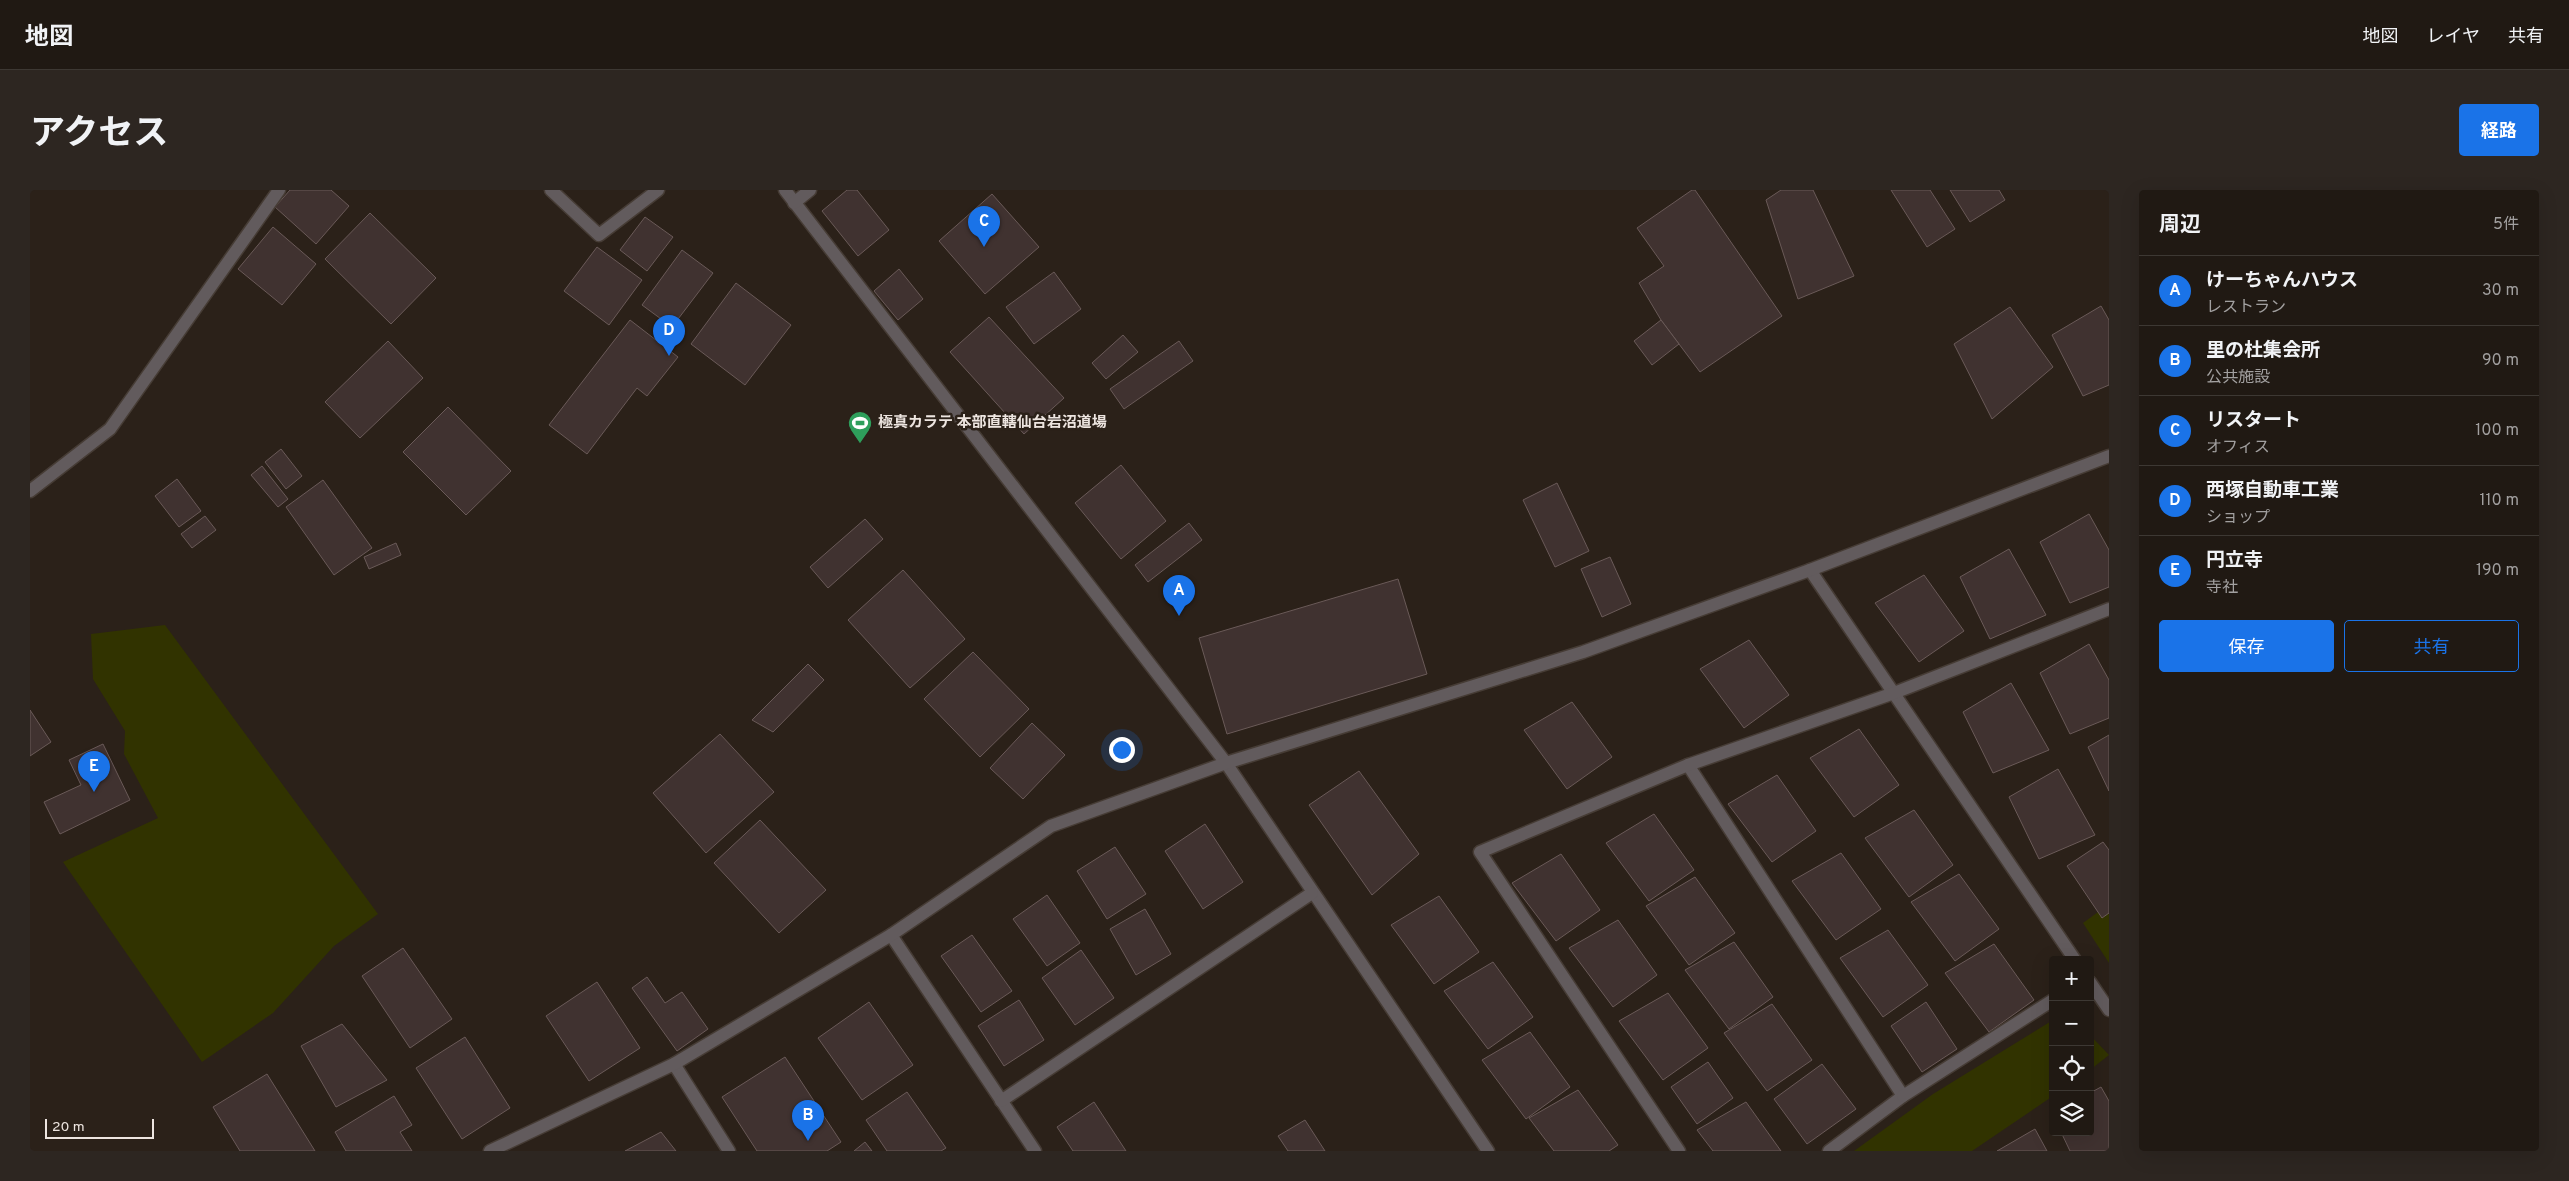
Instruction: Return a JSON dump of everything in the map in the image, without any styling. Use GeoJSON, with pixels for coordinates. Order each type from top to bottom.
{"type":"FeatureCollection","features":[{"type":"Feature","properties":{"kind":"street"},"geometry":{"type":"LineString","coordinates":[[30,490],[110,428],[279,190]]}},
{"type":"Feature","properties":{"kind":"street"},"geometry":{"type":"LineString","coordinates":[[551,190],[599,235],[658,190]]}},
{"type":"Feature","properties":{"kind":"street"},"geometry":{"type":"LineString","coordinates":[[785,190],[1226,763],[1488,1151]]}},
{"type":"Feature","properties":{"kind":"street"},"geometry":{"type":"LineString","coordinates":[[794,203],[810,190]]}},
{"type":"Feature","properties":{"kind":"street"},"geometry":{"type":"LineString","coordinates":[[490,1151],[674,1064],[891,935],[1051,826],[1226,763],[1583,652],[1810,570],[2109,456]]}},
{"type":"Feature","properties":{"kind":"street"},"geometry":{"type":"LineString","coordinates":[[1810,570],[2072,956]]}},
{"type":"Feature","properties":{"kind":"street"},"geometry":{"type":"LineString","coordinates":[[1679,1151],[1480,852],[1688,765],[1894,694],[2109,609]]}},
{"type":"Feature","properties":{"kind":"street"},"geometry":{"type":"LineString","coordinates":[[1688,765],[1903,1096]]}},
{"type":"Feature","properties":{"kind":"street"},"geometry":{"type":"LineString","coordinates":[[1002,1101],[1312,893]]}},
{"type":"Feature","properties":{"kind":"street"},"geometry":{"type":"LineString","coordinates":[[891,935],[1035,1151]]}},
{"type":"Feature","properties":{"kind":"street"},"geometry":{"type":"LineString","coordinates":[[2094,988],[2109,1010]]}},
{"type":"Feature","properties":{"kind":"street"},"geometry":{"type":"LineString","coordinates":[[1828,1151],[1903,1096],[2051,1001]]}},
{"type":"Feature","properties":{"kind":"street"},"geometry":{"type":"LineString","coordinates":[[674,1064],[729,1151]]}},
{"type":"Feature","properties":{"kind":"shaded area"},"geometry":{"type":"Polygon","coordinates":[[[165,625],[378,914],[334,946],[273,1013],[202,1062],[63,862],[158,818],[124,754],[125,731],[93,679],[91,634],[165,625]]]}},
{"type":"Feature","properties":{"kind":"shaded area"},"geometry":{"type":"Polygon","coordinates":[[[2109,904],[2109,963],[2083,923],[2109,904]]]}},
{"type":"Feature","properties":{"kind":"shaded area"},"geometry":{"type":"Polygon","coordinates":[[[2049,1022],[2049,1099],[1972,1151],[1854,1151],[1933,1094],[2049,1022]]]}},
{"type":"Feature","properties":{"kind":"shaded area"},"geometry":{"type":"Polygon","coordinates":[[[2094,1039],[2109,1055],[2094,1067],[2094,1039]]]}},
{"type":"Feature","properties":{"kind":"building"},"geometry":{"type":"Polygon","coordinates":[[[290,190],[331,190],[349,206],[316,244],[275,207],[290,190]]]}},
{"type":"Feature","properties":{"kind":"building"},"geometry":{"type":"Polygon","coordinates":[[[847,190],[857,190],[889,230],[858,256],[822,211],[847,190]]]}},
{"type":"Feature","properties":{"kind":"building"},"geometry":{"type":"Polygon","coordinates":[[[1692,190],[1695,190],[1782,316],[1700,372],[1661,320],[1639,283],[1664,266],[1637,228],[1692,190]]]}},
{"type":"Feature","properties":{"kind":"building"},"geometry":{"type":"Polygon","coordinates":[[[1781,190],[1813,190],[1854,276],[1798,299],[1766,200],[1781,190]]]}},
{"type":"Feature","properties":{"kind":"building"},"geometry":{"type":"Polygon","coordinates":[[[1891,190],[1930,190],[1955,229],[1927,247],[1891,190]]]}},
{"type":"Feature","properties":{"kind":"building"},"geometry":{"type":"Polygon","coordinates":[[[1950,190],[1999,190],[2005,200],[1970,222],[1950,190]]]}},
{"type":"Feature","properties":{"kind":"building"},"geometry":{"type":"Polygon","coordinates":[[[992,194],[1039,247],[985,294],[939,241],[992,194]]]}},
{"type":"Feature","properties":{"kind":"building"},"geometry":{"type":"Polygon","coordinates":[[[370,213],[436,278],[391,324],[325,259],[370,213]]]}},
{"type":"Feature","properties":{"kind":"building"},"geometry":{"type":"Polygon","coordinates":[[[645,217],[673,237],[647,271],[620,250],[645,217]]]}},
{"type":"Feature","properties":{"kind":"building"},"geometry":{"type":"Polygon","coordinates":[[[273,227],[316,264],[282,305],[238,269],[273,227]]]}},
{"type":"Feature","properties":{"kind":"building"},"geometry":{"type":"Polygon","coordinates":[[[597,247],[642,280],[609,325],[564,291],[597,247]]]}},
{"type":"Feature","properties":{"kind":"building"},"geometry":{"type":"Polygon","coordinates":[[[682,250],[713,273],[672,327],[642,305],[682,250]]]}},
{"type":"Feature","properties":{"kind":"building"},"geometry":{"type":"Polygon","coordinates":[[[899,269],[923,299],[898,320],[874,291],[899,269]]]}},
{"type":"Feature","properties":{"kind":"building"},"geometry":{"type":"Polygon","coordinates":[[[1054,272],[1081,309],[1034,344],[1006,307],[1054,272]]]}},
{"type":"Feature","properties":{"kind":"building"},"geometry":{"type":"Polygon","coordinates":[[[736,283],[791,325],[745,385],[691,344],[736,283]]]}},
{"type":"Feature","properties":{"kind":"building"},"geometry":{"type":"Polygon","coordinates":[[[2101,306],[2109,320],[2109,385],[2083,396],[2052,335],[2101,306]]]}},
{"type":"Feature","properties":{"kind":"building"},"geometry":{"type":"Polygon","coordinates":[[[2010,307],[2053,367],[1992,419],[1954,344],[2010,307]]]}},
{"type":"Feature","properties":{"kind":"building"},"geometry":{"type":"Polygon","coordinates":[[[989,317],[1064,398],[1024,434],[950,352],[989,317]]]}},
{"type":"Feature","properties":{"kind":"building"},"geometry":{"type":"Polygon","coordinates":[[[630,320],[678,357],[647,396],[637,388],[587,454],[549,425],[630,320]]]}},
{"type":"Feature","properties":{"kind":"building"},"geometry":{"type":"Polygon","coordinates":[[[1661,320],[1679,344],[1652,365],[1634,341],[1661,320]]]}},
{"type":"Feature","properties":{"kind":"building"},"geometry":{"type":"Polygon","coordinates":[[[1123,335],[1138,352],[1106,379],[1092,363],[1123,335]]]}},
{"type":"Feature","properties":{"kind":"building"},"geometry":{"type":"Polygon","coordinates":[[[388,341],[423,378],[360,438],[325,402],[388,341]]]}},
{"type":"Feature","properties":{"kind":"building"},"geometry":{"type":"Polygon","coordinates":[[[1179,341],[1193,361],[1124,409],[1110,389],[1179,341]]]}},
{"type":"Feature","properties":{"kind":"building"},"geometry":{"type":"Polygon","coordinates":[[[448,407],[511,471],[466,515],[403,452],[448,407]]]}},
{"type":"Feature","properties":{"kind":"building"},"geometry":{"type":"Polygon","coordinates":[[[281,449],[302,476],[286,489],[265,462],[281,449]]]}},
{"type":"Feature","properties":{"kind":"building"},"geometry":{"type":"Polygon","coordinates":[[[1121,465],[1166,521],[1121,559],[1075,503],[1121,465]]]}},
{"type":"Feature","properties":{"kind":"building"},"geometry":{"type":"Polygon","coordinates":[[[262,466],[288,499],[278,507],[251,475],[262,466]]]}},
{"type":"Feature","properties":{"kind":"building"},"geometry":{"type":"Polygon","coordinates":[[[177,479],[201,511],[179,527],[155,496],[177,479]]]}},
{"type":"Feature","properties":{"kind":"building"},"geometry":{"type":"Polygon","coordinates":[[[323,480],[372,548],[334,575],[286,507],[323,480]]]}},
{"type":"Feature","properties":{"kind":"building"},"geometry":{"type":"Polygon","coordinates":[[[1557,483],[1589,551],[1555,567],[1523,500],[1557,483]]]}},
{"type":"Feature","properties":{"kind":"building"},"geometry":{"type":"Polygon","coordinates":[[[2089,514],[2109,550],[2109,587],[2070,603],[2040,542],[2089,514]]]}},
{"type":"Feature","properties":{"kind":"building"},"geometry":{"type":"Polygon","coordinates":[[[205,516],[216,530],[192,548],[181,534],[205,516]]]}},
{"type":"Feature","properties":{"kind":"building"},"geometry":{"type":"Polygon","coordinates":[[[865,519],[883,539],[828,588],[810,567],[865,519]]]}},
{"type":"Feature","properties":{"kind":"building"},"geometry":{"type":"Polygon","coordinates":[[[1189,523],[1202,540],[1148,582],[1135,565],[1189,523]]]}},
{"type":"Feature","properties":{"kind":"building"},"geometry":{"type":"Polygon","coordinates":[[[396,543],[401,555],[369,569],[364,557],[396,543]]]}},
{"type":"Feature","properties":{"kind":"building"},"geometry":{"type":"Polygon","coordinates":[[[2009,549],[2046,615],[1990,639],[1960,577],[2009,549]]]}},
{"type":"Feature","properties":{"kind":"building"},"geometry":{"type":"Polygon","coordinates":[[[1610,557],[1631,604],[1602,617],[1581,569],[1610,557]]]}},
{"type":"Feature","properties":{"kind":"building"},"geometry":{"type":"Polygon","coordinates":[[[903,570],[965,639],[910,688],[848,620],[903,570]]]}},
{"type":"Feature","properties":{"kind":"building"},"geometry":{"type":"Polygon","coordinates":[[[1924,575],[1964,631],[1919,662],[1875,603],[1924,575]]]}},
{"type":"Feature","properties":{"kind":"building"},"geometry":{"type":"Polygon","coordinates":[[[1398,579],[1427,674],[1227,734],[1199,638],[1398,579]]]}},
{"type":"Feature","properties":{"kind":"building"},"geometry":{"type":"Polygon","coordinates":[[[1749,640],[1789,695],[1744,728],[1700,669],[1749,640]]]}},
{"type":"Feature","properties":{"kind":"building"},"geometry":{"type":"Polygon","coordinates":[[[2089,644],[2109,680],[2109,718],[2070,734],[2040,673],[2089,644]]]}},
{"type":"Feature","properties":{"kind":"building"},"geometry":{"type":"Polygon","coordinates":[[[973,652],[1029,709],[980,757],[924,699],[973,652]]]}},
{"type":"Feature","properties":{"kind":"building"},"geometry":{"type":"Polygon","coordinates":[[[808,664],[824,680],[773,732],[752,720],[808,664]]]}},
{"type":"Feature","properties":{"kind":"building"},"geometry":{"type":"Polygon","coordinates":[[[2011,683],[2049,750],[1993,773],[1963,712],[2011,683]]]}},
{"type":"Feature","properties":{"kind":"building"},"geometry":{"type":"Polygon","coordinates":[[[1572,702],[1612,757],[1567,789],[1524,730],[1572,702]]]}},
{"type":"Feature","properties":{"kind":"building"},"geometry":{"type":"Polygon","coordinates":[[[30,710],[51,742],[30,756],[30,710]]]}},
{"type":"Feature","properties":{"kind":"building"},"geometry":{"type":"Polygon","coordinates":[[[1032,723],[1065,755],[1023,799],[990,768],[1032,723]]]}},
{"type":"Feature","properties":{"kind":"building"},"geometry":{"type":"Polygon","coordinates":[[[1859,729],[1899,785],[1854,817],[1810,758],[1859,729]]]}},
{"type":"Feature","properties":{"kind":"building"},"geometry":{"type":"Polygon","coordinates":[[[720,734],[774,792],[706,853],[653,793],[720,734]]]}},
{"type":"Feature","properties":{"kind":"building"},"geometry":{"type":"Polygon","coordinates":[[[2109,735],[2109,791],[2088,747],[2109,735]]]}},
{"type":"Feature","properties":{"kind":"building"},"geometry":{"type":"Polygon","coordinates":[[[103,744],[130,800],[60,834],[44,802],[81,785],[69,760],[103,744]]]}},
{"type":"Feature","properties":{"kind":"building"},"geometry":{"type":"Polygon","coordinates":[[[2058,769],[2095,835],[2039,859],[2009,797],[2058,769]]]}},
{"type":"Feature","properties":{"kind":"building"},"geometry":{"type":"Polygon","coordinates":[[[1359,771],[1419,854],[1372,895],[1309,805],[1359,771]]]}},
{"type":"Feature","properties":{"kind":"building"},"geometry":{"type":"Polygon","coordinates":[[[1777,775],[1816,831],[1772,862],[1728,804],[1777,775]]]}},
{"type":"Feature","properties":{"kind":"building"},"geometry":{"type":"Polygon","coordinates":[[[1914,810],[1953,865],[1909,897],[1865,838],[1914,810]]]}},
{"type":"Feature","properties":{"kind":"building"},"geometry":{"type":"Polygon","coordinates":[[[1654,814],[1694,870],[1649,901],[1606,843],[1654,814]]]}},
{"type":"Feature","properties":{"kind":"building"},"geometry":{"type":"Polygon","coordinates":[[[760,820],[826,890],[779,933],[714,863],[760,820]]]}},
{"type":"Feature","properties":{"kind":"building"},"geometry":{"type":"Polygon","coordinates":[[[1205,824],[1243,882],[1203,909],[1165,851],[1205,824]]]}},
{"type":"Feature","properties":{"kind":"building"},"geometry":{"type":"Polygon","coordinates":[[[2103,842],[2109,850],[2109,913],[2102,918],[2067,866],[2103,842]]]}},
{"type":"Feature","properties":{"kind":"building"},"geometry":{"type":"Polygon","coordinates":[[[1115,847],[1146,894],[1107,919],[1077,871],[1115,847]]]}},
{"type":"Feature","properties":{"kind":"building"},"geometry":{"type":"Polygon","coordinates":[[[1841,853],[1881,909],[1836,940],[1792,881],[1841,853]]]}},
{"type":"Feature","properties":{"kind":"building"},"geometry":{"type":"Polygon","coordinates":[[[1561,854],[1600,910],[1556,941],[1512,883],[1561,854]]]}},
{"type":"Feature","properties":{"kind":"building"},"geometry":{"type":"Polygon","coordinates":[[[1959,874],[1999,929],[1955,961],[1911,902],[1959,874]]]}},
{"type":"Feature","properties":{"kind":"building"},"geometry":{"type":"Polygon","coordinates":[[[1695,877],[1735,933],[1689,965],[1646,906],[1695,877]]]}},
{"type":"Feature","properties":{"kind":"building"},"geometry":{"type":"Polygon","coordinates":[[[1047,895],[1080,943],[1047,966],[1013,919],[1047,895]]]}},
{"type":"Feature","properties":{"kind":"building"},"geometry":{"type":"Polygon","coordinates":[[[1439,896],[1479,952],[1434,984],[1391,925],[1439,896]]]}},
{"type":"Feature","properties":{"kind":"building"},"geometry":{"type":"Polygon","coordinates":[[[1145,909],[1171,954],[1136,975],[1110,929],[1145,909]]]}},
{"type":"Feature","properties":{"kind":"building"},"geometry":{"type":"Polygon","coordinates":[[[1618,920],[1657,975],[1613,1007],[1569,948],[1618,920]]]}},
{"type":"Feature","properties":{"kind":"building"},"geometry":{"type":"Polygon","coordinates":[[[1888,930],[1928,985],[1883,1017],[1840,958],[1888,930]]]}},
{"type":"Feature","properties":{"kind":"building"},"geometry":{"type":"Polygon","coordinates":[[[972,935],[1012,991],[981,1012],[941,956],[972,935]]]}},
{"type":"Feature","properties":{"kind":"building"},"geometry":{"type":"Polygon","coordinates":[[[1734,942],[1773,997],[1729,1029],[1685,970],[1734,942]]]}},
{"type":"Feature","properties":{"kind":"building"},"geometry":{"type":"Polygon","coordinates":[[[1994,944],[2034,1000],[1989,1032],[1945,973],[1994,944]]]}},
{"type":"Feature","properties":{"kind":"building"},"geometry":{"type":"Polygon","coordinates":[[[403,948],[452,1019],[410,1048],[362,976],[403,948]]]}},
{"type":"Feature","properties":{"kind":"building"},"geometry":{"type":"Polygon","coordinates":[[[1081,950],[1114,998],[1075,1025],[1042,978],[1081,950]]]}},
{"type":"Feature","properties":{"kind":"building"},"geometry":{"type":"Polygon","coordinates":[[[1493,962],[1533,1017],[1488,1049],[1444,991],[1493,962]]]}},
{"type":"Feature","properties":{"kind":"building"},"geometry":{"type":"Polygon","coordinates":[[[647,977],[665,1003],[682,992],[708,1029],[677,1051],[632,988],[647,977]]]}},
{"type":"Feature","properties":{"kind":"building"},"geometry":{"type":"Polygon","coordinates":[[[597,982],[640,1048],[589,1081],[546,1016],[597,982]]]}},
{"type":"Feature","properties":{"kind":"building"},"geometry":{"type":"Polygon","coordinates":[[[1668,993],[1708,1048],[1663,1080],[1619,1021],[1668,993]]]}},
{"type":"Feature","properties":{"kind":"building"},"geometry":{"type":"Polygon","coordinates":[[[1019,1000],[1044,1040],[1004,1066],[978,1026],[1019,1000]]]}},
{"type":"Feature","properties":{"kind":"building"},"geometry":{"type":"Polygon","coordinates":[[[869,1002],[913,1065],[862,1100],[818,1038],[869,1002]]]}},
{"type":"Feature","properties":{"kind":"building"},"geometry":{"type":"Polygon","coordinates":[[[1926,1002],[1957,1049],[1922,1072],[1891,1026],[1926,1002]]]}},
{"type":"Feature","properties":{"kind":"building"},"geometry":{"type":"Polygon","coordinates":[[[1772,1004],[1812,1060],[1767,1091],[1724,1033],[1772,1004]]]}},
{"type":"Feature","properties":{"kind":"building"},"geometry":{"type":"Polygon","coordinates":[[[342,1024],[387,1080],[336,1107],[301,1046],[342,1024]]]}},
{"type":"Feature","properties":{"kind":"building"},"geometry":{"type":"Polygon","coordinates":[[[1530,1032],[1570,1087],[1526,1119],[1482,1060],[1530,1032]]]}},
{"type":"Feature","properties":{"kind":"building"},"geometry":{"type":"Polygon","coordinates":[[[465,1037],[510,1108],[462,1139],[416,1068],[465,1037]]]}},
{"type":"Feature","properties":{"kind":"building"},"geometry":{"type":"Polygon","coordinates":[[[785,1057],[841,1142],[827,1151],[757,1151],[722,1097],[785,1057]]]}},
{"type":"Feature","properties":{"kind":"building"},"geometry":{"type":"Polygon","coordinates":[[[1708,1062],[1733,1098],[1697,1124],[1671,1087],[1708,1062]]]}},
{"type":"Feature","properties":{"kind":"building"},"geometry":{"type":"Polygon","coordinates":[[[1822,1064],[1856,1109],[1807,1144],[1774,1099],[1822,1064]]]}},
{"type":"Feature","properties":{"kind":"building"},"geometry":{"type":"Polygon","coordinates":[[[267,1074],[315,1151],[240,1151],[213,1107],[267,1074]]]}},
{"type":"Feature","properties":{"kind":"building"},"geometry":{"type":"Polygon","coordinates":[[[2101,1087],[2109,1101],[2109,1151],[2070,1151],[2063,1136],[2094,1136],[2094,1091],[2101,1087]]]}},
{"type":"Feature","properties":{"kind":"building"},"geometry":{"type":"Polygon","coordinates":[[[1578,1090],[1618,1145],[1609,1151],[1554,1151],[1529,1118],[1578,1090]]]}},
{"type":"Feature","properties":{"kind":"building"},"geometry":{"type":"Polygon","coordinates":[[[907,1092],[946,1148],[941,1151],[887,1151],[866,1120],[907,1092]]]}},
{"type":"Feature","properties":{"kind":"building"},"geometry":{"type":"Polygon","coordinates":[[[394,1096],[412,1125],[400,1132],[412,1151],[346,1151],[335,1132],[394,1096]]]}},
{"type":"Feature","properties":{"kind":"building"},"geometry":{"type":"Polygon","coordinates":[[[1094,1102],[1126,1151],[1073,1151],[1057,1127],[1094,1102]]]}},
{"type":"Feature","properties":{"kind":"building"},"geometry":{"type":"Polygon","coordinates":[[[1746,1102],[1781,1151],[1713,1151],[1697,1130],[1746,1102]]]}},
{"type":"Feature","properties":{"kind":"building"},"geometry":{"type":"Polygon","coordinates":[[[1305,1120],[1325,1151],[1288,1151],[1278,1136],[1305,1120]]]}},
{"type":"Feature","properties":{"kind":"building"},"geometry":{"type":"Polygon","coordinates":[[[2035,1129],[2047,1151],[1997,1151],[2035,1129]]]}},
{"type":"Feature","properties":{"kind":"building"},"geometry":{"type":"Polygon","coordinates":[[[661,1132],[676,1151],[625,1151],[661,1132]]]}},
{"type":"Feature","properties":{"kind":"building"},"geometry":{"type":"Polygon","coordinates":[[[865,1142],[872,1151],[854,1151],[865,1142]]]}},
{"type":"Feature","properties":{"kind":"place","name":"リスタート"},"geometry":{"type":"Point","coordinates":[984,247]}},
{"type":"Feature","properties":{"kind":"place","name":"西塚自動車工業"},"geometry":{"type":"Point","coordinates":[669,356]}},
{"type":"Feature","properties":{"kind":"place","name":"極真カラテ 本部直轄仙台岩沼道場"},"geometry":{"type":"Point","coordinates":[860,444]}},
{"type":"Feature","properties":{"kind":"place","name":"けーちゃんハウス"},"geometry":{"type":"Point","coordinates":[1179,616]}},
{"type":"Feature","properties":{"kind":"place","name":"円立寺"},"geometry":{"type":"Point","coordinates":[94,792]}},
{"type":"Feature","properties":{"kind":"place","name":"里の杜集会所"},"geometry":{"type":"Point","coordinates":[808,1141]}}]}
